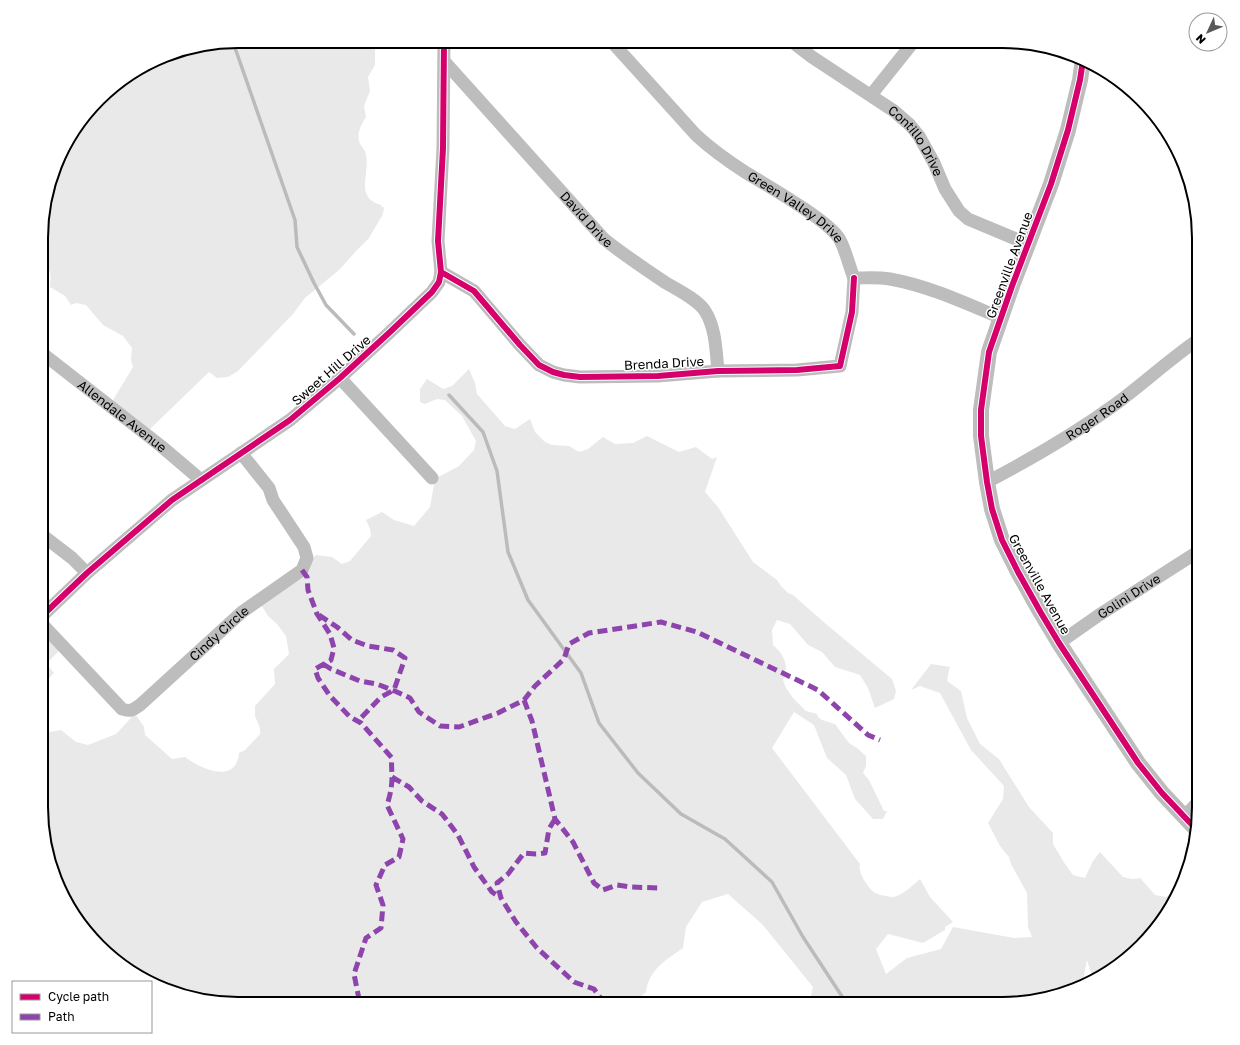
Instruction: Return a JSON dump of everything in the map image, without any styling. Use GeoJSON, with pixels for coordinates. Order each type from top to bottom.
{"type":"FeatureCollection","features":[{"type":"Feature","properties":{"kind":"street","name":"Sweet Hill Drive"},"geometry":{"type":"LineString","coordinates":[[48,610],[87,573],[172,500],[285,424],[340,378],[432,292],[439,282],[441,272],[438,241],[443,148],[444,48]]}},
{"type":"Feature","properties":{"kind":"street","name":"Green Valley Drive"},"geometry":{"type":"LineString","coordinates":[[617,48],[696,136],[743,171],[799,206],[828,227],[840,239],[854,278]]}},
{"type":"Feature","properties":{"kind":"street","name":"Contillo Drive"},"geometry":{"type":"LineString","coordinates":[[801,48],[894,111],[919,136],[934,163],[945,189],[959,211],[968,219],[1028,244]]}},
{"type":"Feature","properties":{"kind":"street"},"geometry":{"type":"LineString","coordinates":[[871,95],[909,48]]}},
{"type":"Feature","properties":{"kind":"street","name":"David Drive"},"geometry":{"type":"LineString","coordinates":[[444,62],[604,239],[624,256],[693,300],[705,310],[711,324],[718,371]]}},
{"type":"Feature","properties":{"kind":"street","name":"Greenville Avenue"},"geometry":{"type":"LineString","coordinates":[[1082,66],[1068,130],[1051,184],[1000,318],[989,352],[981,410],[981,436],[987,482],[992,509],[1002,540],[1018,572],[1059,642],[1138,763],[1162,793],[1189,822]]}},
{"type":"Feature","properties":{"kind":"street","name":"Brenda Drive"},"geometry":{"type":"LineString","coordinates":[[441,272],[454,278],[474,291],[539,365],[553,372],[580,377],[658,376],[718,371],[796,370],[840,366],[852,312],[854,278]]}},
{"type":"Feature","properties":{"kind":"street"},"geometry":{"type":"LineString","coordinates":[[854,278],[890,279],[917,286],[961,301],[1000,318]]}},
{"type":"Feature","properties":{"kind":"street","name":"Roger Road"},"geometry":{"type":"LineString","coordinates":[[987,482],[1025,462],[1068,436],[1116,403],[1192,344]]}},
{"type":"Feature","properties":{"kind":"street","name":"Allendale Avenue"},"geometry":{"type":"LineString","coordinates":[[48,358],[161,446],[201,480]]}},
{"type":"Feature","properties":{"kind":"street"},"geometry":{"type":"LineString","coordinates":[[340,378],[432,478]]}},
{"type":"Feature","properties":{"kind":"street","name":"Cindy Circle"},"geometry":{"type":"LineString","coordinates":[[48,630],[122,709],[128,711],[140,705],[242,612],[302,570],[307,558],[304,547],[273,500],[269,488],[241,453]]}},
{"type":"Feature","properties":{"kind":"street"},"geometry":{"type":"LineString","coordinates":[[48,540],[72,558],[87,573]]}},
{"type":"Feature","properties":{"kind":"street","name":"Golini Drive"},"geometry":{"type":"LineString","coordinates":[[1059,642],[1098,615],[1192,556]]}},
{"type":"Feature","properties":{"kind":"shaded area"},"geometry":{"type":"Polygon","coordinates":[[[225,48],[375,48],[375,65],[368,77],[370,91],[364,106],[366,117],[361,126],[359,140],[366,154],[366,191],[368,197],[373,202],[382,205],[381,207],[384,207],[383,214],[369,238],[339,270],[305,298],[293,314],[238,371],[228,377],[217,378],[209,372],[149,430],[114,403],[113,400],[133,367],[131,360],[132,348],[123,336],[103,325],[86,305],[76,303],[71,305],[65,296],[50,287],[51,280],[49,271],[48,225],[54,189],[62,165],[73,143],[87,122],[113,95],[132,80],[165,62],[189,54],[225,48]]]}},
{"type":"Feature","properties":{"kind":"shaded area"},"geometry":{"type":"Polygon","coordinates":[[[469,369],[475,383],[477,394],[505,426],[515,429],[530,419],[535,432],[545,442],[552,445],[569,446],[579,452],[588,449],[603,437],[615,444],[633,443],[647,436],[679,452],[696,447],[712,459],[717,457],[705,492],[718,507],[753,562],[777,580],[788,593],[793,595],[892,679],[896,691],[894,699],[875,708],[868,688],[860,675],[835,667],[822,652],[808,645],[790,624],[777,620],[772,630],[773,645],[781,653],[785,662],[786,669],[784,672],[786,674],[783,680],[786,688],[793,698],[806,711],[817,714],[822,720],[835,724],[849,743],[866,756],[866,766],[863,773],[869,780],[884,811],[887,811],[883,819],[873,819],[855,799],[846,775],[827,758],[814,725],[794,712],[772,748],[860,864],[860,871],[866,884],[872,891],[887,896],[898,896],[920,879],[930,897],[953,922],[945,927],[945,930],[923,943],[888,934],[876,949],[886,974],[907,958],[941,949],[953,927],[1014,938],[1032,937],[1028,927],[1027,893],[1011,864],[1009,857],[1000,846],[988,823],[1003,799],[1004,786],[971,750],[940,693],[920,686],[911,690],[931,664],[950,667],[947,681],[961,691],[967,718],[980,744],[999,759],[1029,807],[1053,833],[1053,844],[1073,875],[1085,878],[1093,861],[1100,852],[1123,877],[1132,879],[1142,878],[1141,879],[1155,895],[1166,897],[1172,892],[1167,902],[1153,923],[1118,958],[1097,972],[1092,974],[1087,960],[1083,978],[1075,983],[1051,991],[1015,997],[811,997],[813,987],[762,924],[728,894],[702,902],[686,927],[683,948],[659,966],[651,977],[646,992],[640,997],[225,997],[189,991],[165,983],[143,972],[122,958],[95,932],[80,913],[62,880],[54,856],[48,820],[48,730],[50,732],[61,730],[76,742],[88,745],[116,734],[131,718],[132,709],[144,727],[145,735],[172,759],[185,757],[200,766],[217,772],[232,769],[236,763],[239,753],[245,750],[260,734],[260,728],[255,716],[255,706],[275,684],[274,669],[289,654],[286,636],[277,624],[268,616],[258,600],[309,563],[316,555],[332,557],[342,564],[350,561],[371,536],[366,520],[382,512],[394,520],[414,526],[430,507],[435,479],[459,466],[474,450],[476,441],[462,416],[445,400],[437,399],[425,404],[420,402],[420,389],[427,379],[443,389],[452,386],[469,369]]]}},
{"type":"Feature","properties":{"kind":"shaded area"},"geometry":{"type":"Polygon","coordinates":[[[48,623],[67,643],[48,662],[48,623]]]}},
{"type":"Feature","properties":{"kind":"shaded area"},"geometry":{"type":"Polygon","coordinates":[[[48,662],[49,667],[54,673],[48,679],[48,662]]]}},
{"type":"Feature","properties":{"kind":"waterway"},"geometry":{"type":"LineString","coordinates":[[235,48],[295,220],[297,247],[326,305],[354,334]]}},
{"type":"Feature","properties":{"kind":"waterway"},"geometry":{"type":"LineString","coordinates":[[449,395],[483,432],[497,471],[508,552],[528,600],[581,673],[599,723],[638,773],[681,814],[725,839],[772,882],[803,937],[842,997]]}},
{"type":"Feature","properties":{"kind":"marked path"},"geometry":{"type":"LineString","coordinates":[[302,570],[307,577],[308,590],[317,614],[330,634],[334,648],[331,660],[315,669],[318,678],[330,696],[350,717],[361,723],[392,758],[392,784],[387,805],[403,839],[399,857],[385,865],[376,885],[383,905],[381,928],[366,938],[354,974],[359,997]]}},
{"type":"Feature","properties":{"kind":"marked path"},"geometry":{"type":"LineString","coordinates":[[319,615],[337,627],[352,640],[368,646],[393,650],[405,658],[394,690],[381,697],[358,721]]}},
{"type":"Feature","properties":{"kind":"marked path"},"geometry":{"type":"LineString","coordinates":[[323,664],[331,669],[360,681],[377,684],[410,698],[419,712],[440,726],[459,727],[498,713],[524,700],[535,686],[564,659],[569,644],[589,633],[661,622],[697,632],[818,690],[868,735],[880,740]]}},
{"type":"Feature","properties":{"kind":"marked path"},"geometry":{"type":"LineString","coordinates":[[524,700],[532,721],[555,819],[573,842],[594,883],[603,890],[617,885],[660,888]]}},
{"type":"Feature","properties":{"kind":"marked path"},"geometry":{"type":"LineString","coordinates":[[392,777],[409,787],[422,801],[442,814],[458,835],[474,867],[492,892],[501,898]]}},
{"type":"Feature","properties":{"kind":"marked path"},"geometry":{"type":"LineString","coordinates":[[555,819],[549,829],[545,853],[524,853],[508,874],[497,883],[501,898],[516,922],[537,948],[574,982],[594,989],[600,997]]}},
{"type":"Feature","properties":{"kind":"cycle path"},"geometry":{"type":"LineString","coordinates":[[48,610],[87,573],[172,500],[290,420],[340,378],[432,292],[439,282],[441,272],[438,241],[443,148],[444,48]]}},
{"type":"Feature","properties":{"kind":"cycle path"},"geometry":{"type":"LineString","coordinates":[[1082,66],[1068,130],[1051,184],[1012,286],[989,352],[981,410],[981,436],[987,482],[992,509],[1002,540],[1041,613],[1138,763],[1162,793],[1191,824]]}},
{"type":"Feature","properties":{"kind":"cycle path"},"geometry":{"type":"LineString","coordinates":[[441,272],[474,291],[539,365],[553,372],[580,377],[658,376],[718,371],[797,370],[840,366],[852,312],[854,278]]}}]}
